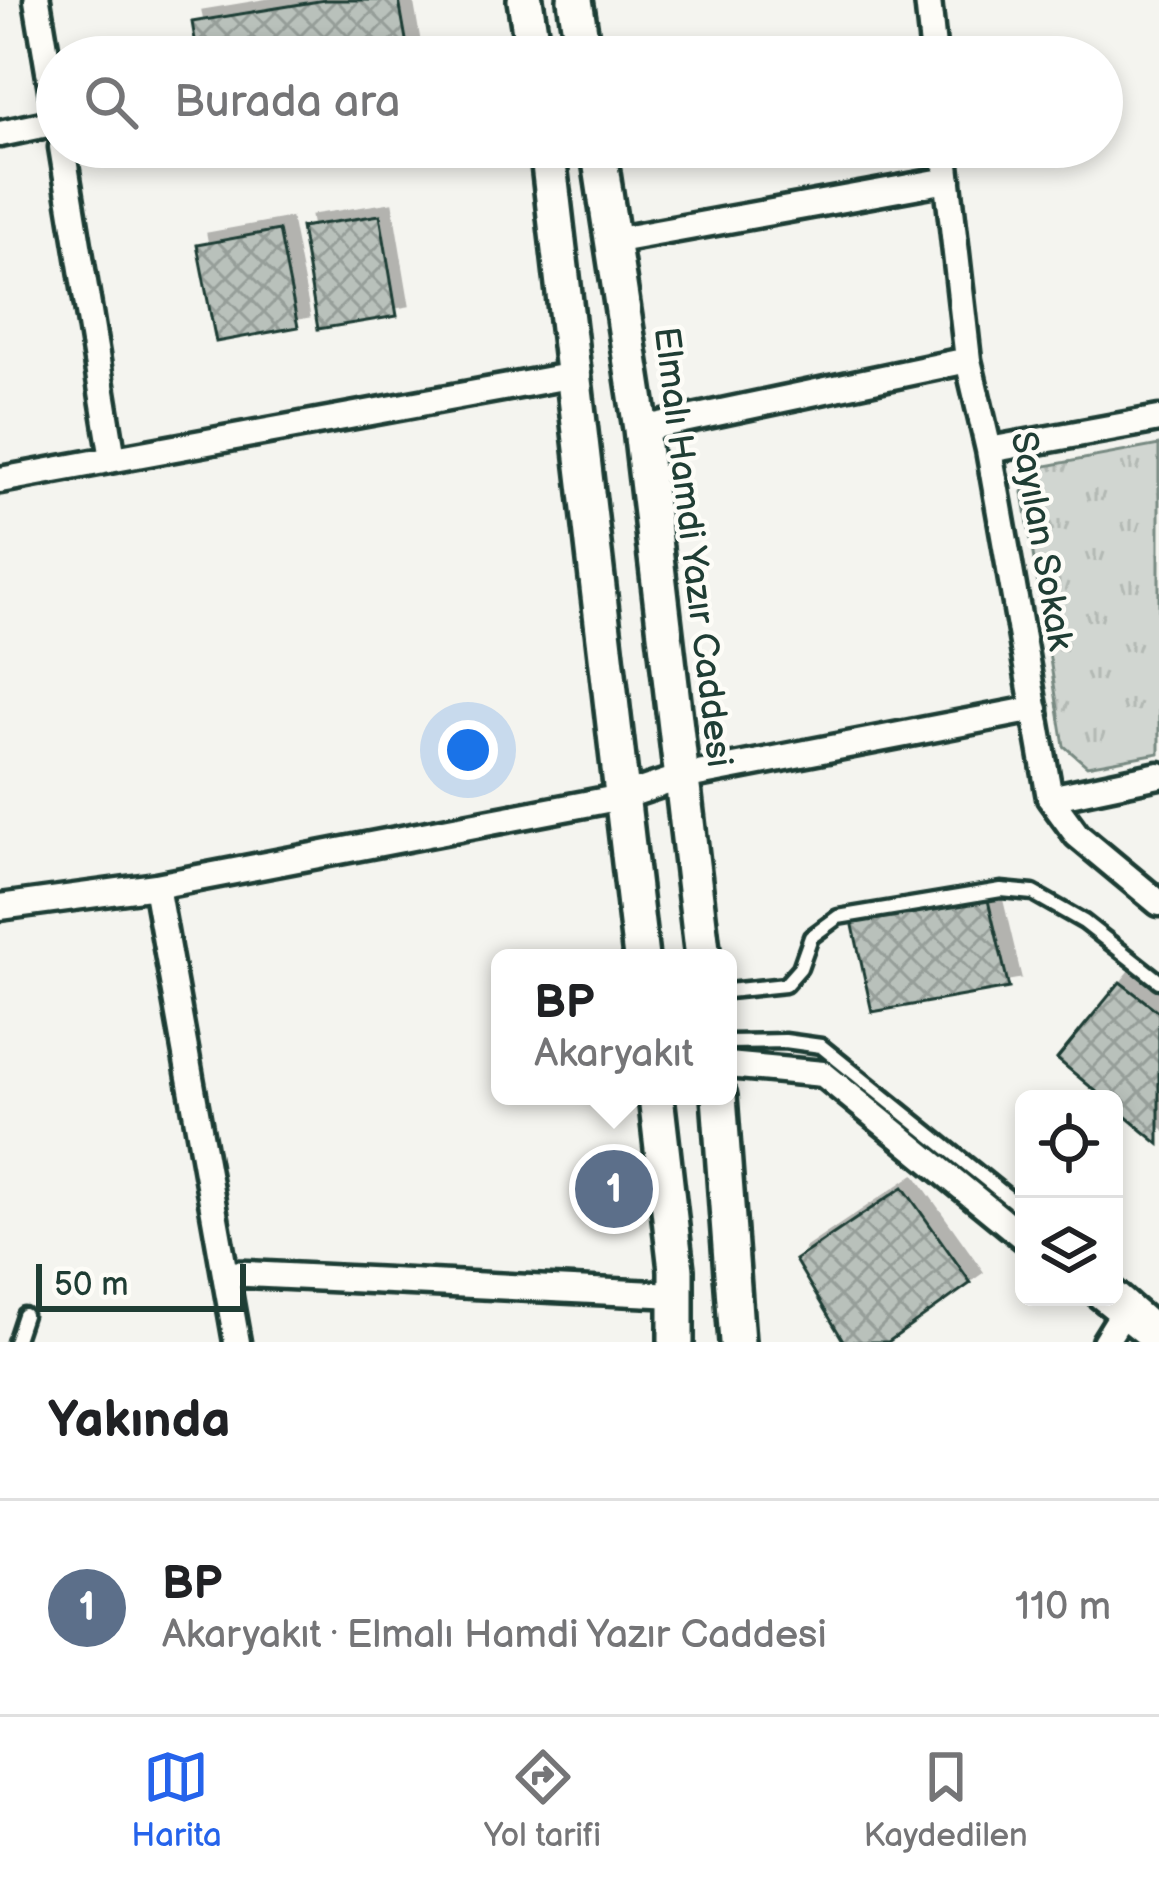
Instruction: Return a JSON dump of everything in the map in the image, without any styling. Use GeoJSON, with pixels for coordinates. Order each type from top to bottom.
{"type":"FeatureCollection","features":[{"type":"Feature","properties":{"kind":"main road"},"geometry":{"type":"LineString","coordinates":[[525,0],[531,36]]}},
{"type":"Feature","properties":{"kind":"main road"},"geometry":{"type":"LineString","coordinates":[[575,0],[581,36]]}},
{"type":"Feature","properties":{"kind":"main road"},"geometry":{"type":"LineString","coordinates":[[549,168],[639,949]]}},
{"type":"Feature","properties":{"kind":"main road","name":"Elmalı Hamdi Yazır Caddesi"},"geometry":{"type":"LineString","coordinates":[[601,168],[641,429],[702,949]]}},
{"type":"Feature","properties":{"kind":"main road"},"geometry":{"type":"LineString","coordinates":[[657,1105],[676,1270],[676,1342]]}},
{"type":"Feature","properties":{"kind":"main road"},"geometry":{"type":"LineString","coordinates":[[720,1105],[737,1342]]}},
{"type":"Feature","properties":{"kind":"street"},"geometry":{"type":"LineString","coordinates":[[37,0],[43,36]]}},
{"type":"Feature","properties":{"kind":"street"},"geometry":{"type":"LineString","coordinates":[[928,0],[932,36]]}},
{"type":"Feature","properties":{"kind":"street"},"geometry":{"type":"LineString","coordinates":[[0,134],[36,125]]}},
{"type":"Feature","properties":{"kind":"street"},"geometry":{"type":"LineString","coordinates":[[65,168],[113,459]]}},
{"type":"Feature","properties":{"kind":"street","name":"Sayılan Sokak"},"geometry":{"type":"LineString","coordinates":[[946,168],[968,360],[1050,798],[1077,835],[1159,903]]}},
{"type":"Feature","properties":{"kind":"street"},"geometry":{"type":"LineString","coordinates":[[612,241],[947,179]]}},
{"type":"Feature","properties":{"kind":"street"},"geometry":{"type":"LineString","coordinates":[[641,429],[968,360]]}},
{"type":"Feature","properties":{"kind":"street"},"geometry":{"type":"LineString","coordinates":[[0,480],[574,375]]}},
{"type":"Feature","properties":{"kind":"street"},"geometry":{"type":"LineString","coordinates":[[988,450],[1159,419]]}},
{"type":"Feature","properties":{"kind":"street"},"geometry":{"type":"LineString","coordinates":[[0,907],[156,886],[622,797],[682,776],[1035,709]]}},
{"type":"Feature","properties":{"kind":"street"},"geometry":{"type":"LineString","coordinates":[[1050,798],[1159,775]]}},
{"type":"Feature","properties":{"kind":"street"},"geometry":{"type":"LineString","coordinates":[[156,886],[237,1342]]}},
{"type":"Feature","properties":{"kind":"street"},"geometry":{"type":"LineString","coordinates":[[737,1066],[823,1074],[1015,1231]]}},
{"type":"Feature","properties":{"kind":"street"},"geometry":{"type":"LineString","coordinates":[[226,1273],[676,1295]]}},
{"type":"Feature","properties":{"kind":"street"},"geometry":{"type":"LineString","coordinates":[[1113,1306],[1157,1342]]}},
{"type":"Feature","properties":{"kind":"street"},"geometry":{"type":"LineString","coordinates":[[1105,1342],[1123,1313]]}},
{"type":"Feature","properties":{"kind":"lane"},"geometry":{"type":"LineString","coordinates":[[737,990],[785,986],[800,968],[811,937],[838,917],[1001,890],[1033,893],[1084,922],[1159,981]]}},
{"type":"Feature","properties":{"kind":"lane"},"geometry":{"type":"LineString","coordinates":[[737,1042],[821,1046],[1015,1203]]}},
{"type":"Feature","properties":{"kind":"lane"},"geometry":{"type":"LineString","coordinates":[[1123,1294],[1159,1324]]}},
{"type":"Feature","properties":{"kind":"lane"},"geometry":{"type":"LineString","coordinates":[[14,1342],[24,1316]]}},
{"type":"Feature","properties":{"kind":"green space"},"geometry":{"type":"Polygon","coordinates":[[[1159,445],[1159,753],[1087,766],[1064,746],[1023,492],[1040,467],[1159,445]]]}},
{"type":"Feature","properties":{"kind":"building"},"geometry":{"type":"Polygon","coordinates":[[[325,0],[399,0],[405,36],[194,36],[192,22],[325,0]]]}},
{"type":"Feature","properties":{"kind":"building"},"geometry":{"type":"Polygon","coordinates":[[[380,215],[397,316],[318,329],[301,227],[380,215]]]}},
{"type":"Feature","properties":{"kind":"building"},"geometry":{"type":"Polygon","coordinates":[[[279,230],[298,327],[216,342],[197,245],[279,230]]]}},
{"type":"Feature","properties":{"kind":"building"},"geometry":{"type":"Polygon","coordinates":[[[987,896],[1009,988],[872,1012],[852,921],[987,896]]]}},
{"type":"Feature","properties":{"kind":"building"},"geometry":{"type":"Polygon","coordinates":[[[1120,982],[1159,1012],[1159,1144],[1123,1114],[1123,1090],[1094,1090],[1057,1059],[1120,982]]]}},
{"type":"Feature","properties":{"kind":"building"},"geometry":{"type":"Polygon","coordinates":[[[903,1187],[971,1283],[888,1342],[844,1342],[795,1260],[903,1187]]]}},
{"type":"Feature","properties":{"kind":"place","name":"BP"},"geometry":{"type":"Point","coordinates":[614,1189]}}]}
